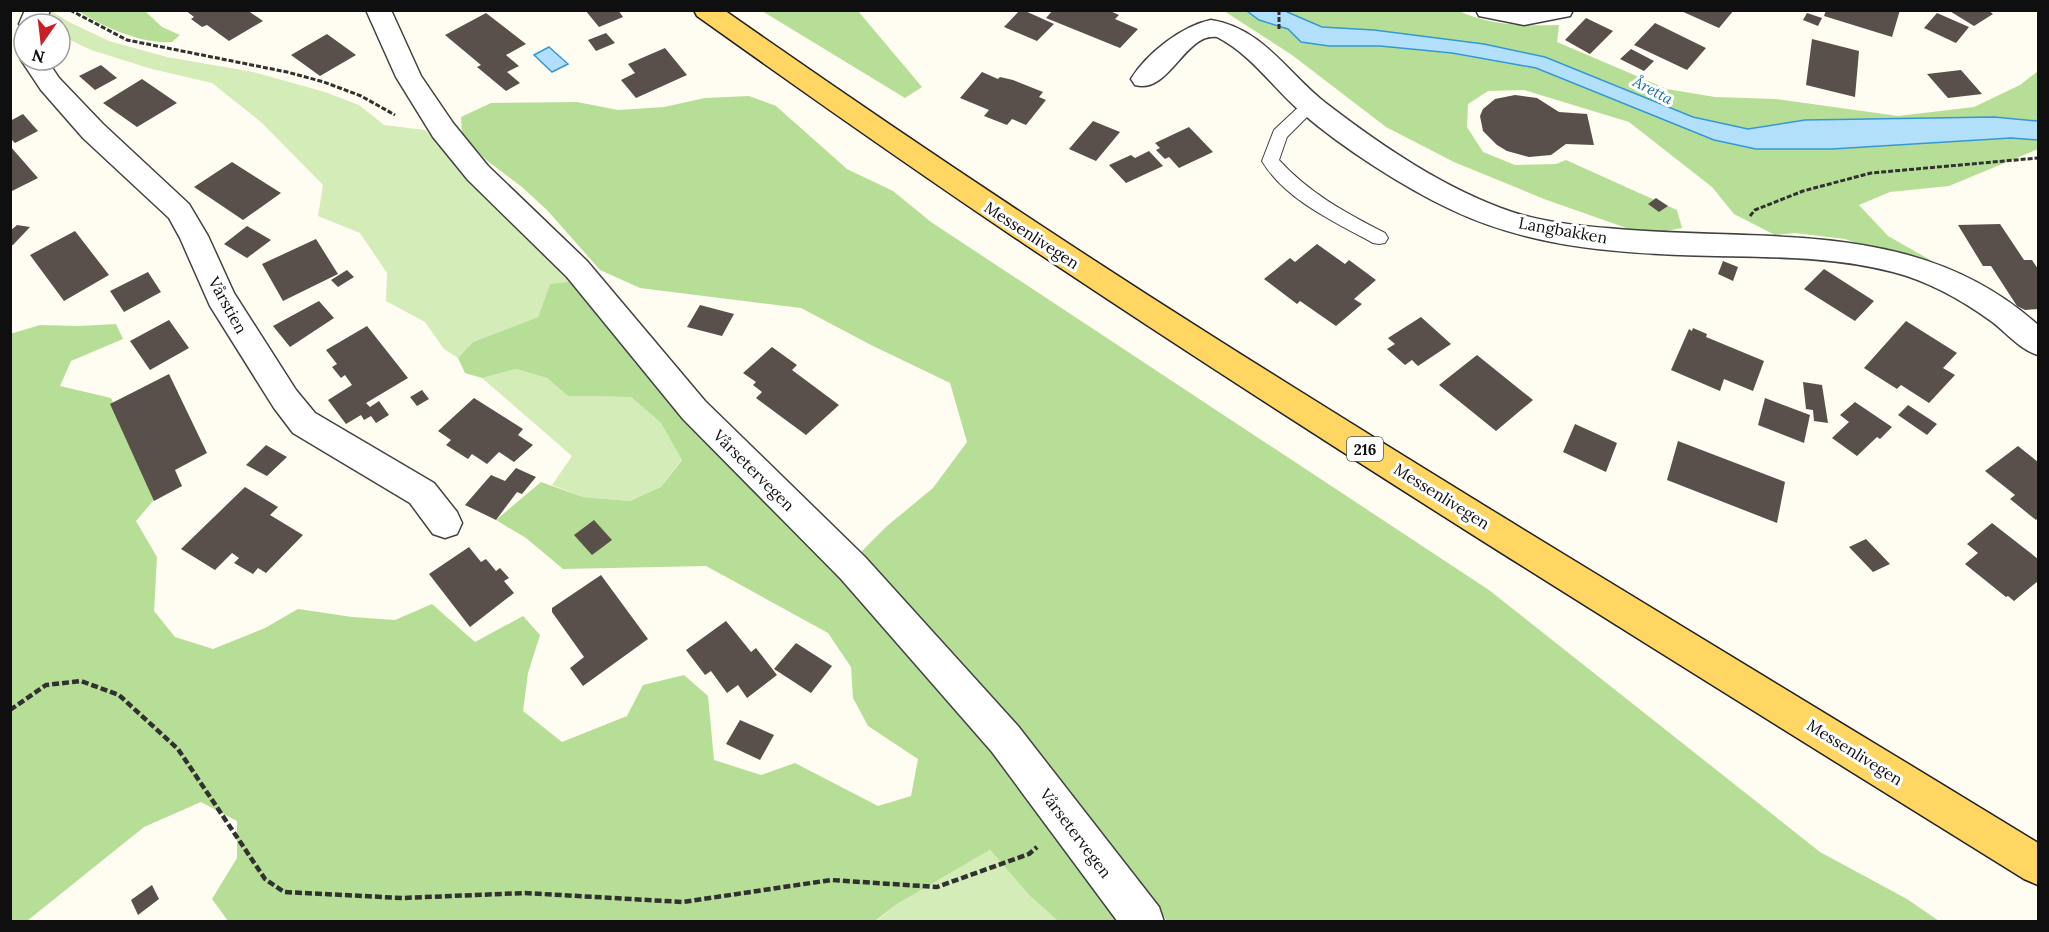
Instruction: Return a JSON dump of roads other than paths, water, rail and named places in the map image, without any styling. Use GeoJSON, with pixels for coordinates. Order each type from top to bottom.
{"type":"FeatureCollection","features":[{"type":"Feature","properties":{"kind":"main road","name":"Messenlivegen"},"geometry":{"type":"LineString","coordinates":[[706,10],[820,92],[984,204],[1303,410],[2038,865]]}},
{"type":"Feature","properties":{"kind":"street","name":"Vårsetervegen"},"geometry":{"type":"LineString","coordinates":[[378,10],[409,77],[443,130],[478,172],[603,298],[630,335],[693,410],[853,568],[1005,739],[1144,921]]}},
{"type":"Feature","properties":{"kind":"street"},"geometry":{"type":"LineString","coordinates":[[1488,10],[1524,17],[1561,10]]}},
{"type":"Feature","properties":{"kind":"street","name":"Langbakken"},"geometry":{"type":"LineString","coordinates":[[1144,79],[1198,30],[1213,27],[1228,31],[1263,57],[1311,105],[1383,158],[1427,185],[1505,220],[1577,236],[1661,244],[1838,251],[1874,256],[1923,271],[1969,290],[2023,328],[2038,343]]}},
{"type":"Feature","properties":{"kind":"street","name":"Vårstien"},"geometry":{"type":"LineString","coordinates":[[42,72],[93,131],[179,211],[194,236],[221,298],[285,399],[304,423],[422,493],[445,523]]}},
{"type":"Feature","properties":{"kind":"lane"},"geometry":{"type":"LineString","coordinates":[[1311,105],[1280,134],[1270,161],[1289,183],[1324,209],[1379,238]]}},
{"type":"Feature","properties":{"kind":"water"},"geometry":{"type":"Polygon","coordinates":[[[1247,11],[1285,11],[1322,27],[1374,30],[1484,44],[1545,57],[1693,117],[1748,129],[1805,120],[1994,117],[2038,121],[2038,140],[2011,138],[1832,149],[1756,149],[1714,140],[1536,68],[1452,53],[1380,46],[1329,46],[1301,42],[1288,29],[1259,20],[1247,11]]]}},
{"type":"Feature","properties":{"kind":"water"},"geometry":{"type":"Polygon","coordinates":[[[549,47],[568,64],[552,72],[534,55],[549,47]]]}},
{"type":"Feature","properties":{"kind":"water label","name":"Åretta"},"geometry":{"type":"Point","coordinates":[1653,90]}}]}
